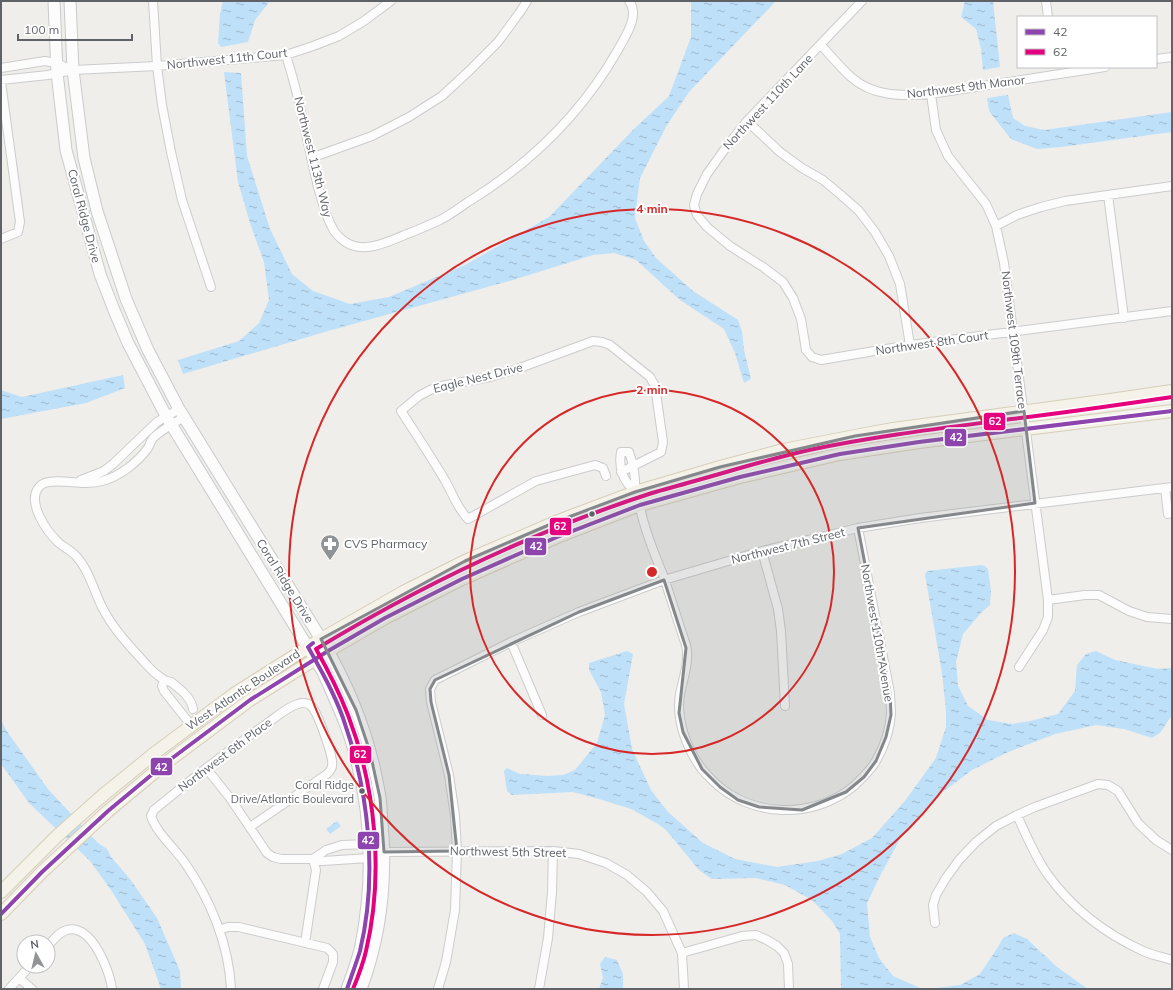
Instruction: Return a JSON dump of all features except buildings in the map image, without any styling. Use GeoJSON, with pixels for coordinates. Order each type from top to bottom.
{"type":"FeatureCollection","features":[{"type":"Feature","properties":{"kind":"main road","name":"Coral Ridge Drive"},"geometry":{"type":"LineString","coordinates":[[54,1],[57,68],[66,150],[100,274],[128,343],[169,420],[323,672],[350,736],[365,798],[369,844],[369,879],[361,947],[347,989]]}},
{"type":"Feature","properties":{"kind":"main road","name":"Coral Ridge Drive"},"geometry":{"type":"LineString","coordinates":[[70,1],[72,70],[84,158],[97,211],[126,299],[148,350],[182,413],[321,638],[336,666],[356,710],[370,752],[380,798],[384,852],[382,897],[376,938],[369,968],[361,989]]}},
{"type":"Feature","properties":{"kind":"main road","name":"West Atlantic Boulevard"},"geometry":{"type":"LineString","coordinates":[[1,892],[31,861],[81,814],[156,752],[194,718],[321,638],[405,591],[465,561],[558,521],[635,492],[783,450],[893,429],[1172,391]]}},
{"type":"Feature","properties":{"kind":"main road","name":"West Atlantic Boulevard"},"geometry":{"type":"LineString","coordinates":[[1,914],[67,848],[130,792],[250,700],[328,651],[385,618],[462,579],[557,537],[640,506],[740,476],[840,454],[919,442],[1172,411]]}},
{"type":"Feature","properties":{"kind":"main road"},"geometry":{"type":"LineString","coordinates":[[31,861],[42,872]]}},
{"type":"Feature","properties":{"kind":"street"},"geometry":{"type":"LineString","coordinates":[[153,1],[157,66],[171,152],[181,193],[211,287]]}},
{"type":"Feature","properties":{"kind":"street"},"geometry":{"type":"LineString","coordinates":[[154,13],[157,1]]}},
{"type":"Feature","properties":{"kind":"street","name":"Northwest 11th Court"},"geometry":{"type":"LineString","coordinates":[[1,68],[45,62],[57,68],[72,70],[157,66],[286,55],[339,36],[364,21],[391,1]]}},
{"type":"Feature","properties":{"kind":"street"},"geometry":{"type":"LineString","coordinates":[[310,158],[372,136],[409,117],[442,96],[498,42],[527,1]]}},
{"type":"Feature","properties":{"kind":"street","name":"Northwest 110th Lane"},"geometry":{"type":"LineString","coordinates":[[812,357],[806,350],[801,319],[793,298],[782,282],[763,266],[730,246],[707,227],[697,215],[694,205],[706,174],[727,146],[747,122],[862,1]]}},
{"type":"Feature","properties":{"kind":"street"},"geometry":{"type":"LineString","coordinates":[[1046,1],[1048,16]]}},
{"type":"Feature","properties":{"kind":"street","name":"Northwest 113th Way"},"geometry":{"type":"LineString","coordinates":[[286,55],[298,97],[310,158],[324,207],[332,228],[344,241],[357,247],[373,247],[441,220],[518,168],[554,134],[586,99],[608,68],[632,21],[630,3]]}},
{"type":"Feature","properties":{"kind":"street","name":"Northwest 9th Manor"},"geometry":{"type":"LineString","coordinates":[[821,45],[852,78],[867,87],[884,93],[906,96],[931,94],[1055,71],[1092,68]]}},
{"type":"Feature","properties":{"kind":"street"},"geometry":{"type":"LineString","coordinates":[[1157,59],[1172,57]]}},
{"type":"Feature","properties":{"kind":"street"},"geometry":{"type":"LineString","coordinates":[[1,239],[18,232],[20,222],[1,81],[48,75],[57,68]]}},
{"type":"Feature","properties":{"kind":"street","name":"Northwest 109th Terrace"},"geometry":{"type":"LineString","coordinates":[[931,94],[936,130],[948,156],[986,204],[996,226],[1004,263],[1048,600],[1048,617],[1043,630],[1019,667]]}},
{"type":"Feature","properties":{"kind":"street"},"geometry":{"type":"LineString","coordinates":[[747,122],[780,152],[802,168],[823,180],[841,195],[859,212],[875,232],[889,256],[900,284],[910,346]]}},
{"type":"Feature","properties":{"kind":"street"},"geometry":{"type":"LineString","coordinates":[[996,226],[1017,215],[1040,207],[1065,201],[1172,186]]}},
{"type":"Feature","properties":{"kind":"street"},"geometry":{"type":"LineString","coordinates":[[1108,195],[1124,318]]}},
{"type":"Feature","properties":{"kind":"street","name":"Northwest 8th Court"},"geometry":{"type":"LineString","coordinates":[[812,357],[821,360],[910,346],[1172,312]]}},
{"type":"Feature","properties":{"kind":"street","name":"Eagle Nest Drive"},"geometry":{"type":"LineString","coordinates":[[606,476],[603,468],[596,465],[542,479],[468,519],[462,514],[430,455],[400,411],[420,396],[441,386],[490,377],[517,370],[592,341],[602,342],[610,346],[650,377],[655,386],[663,442],[662,452],[621,472]]}},
{"type":"Feature","properties":{"kind":"street"},"geometry":{"type":"LineString","coordinates":[[76,482],[104,471],[154,426],[182,413]]}},
{"type":"Feature","properties":{"kind":"street"},"geometry":{"type":"LineString","coordinates":[[169,420],[139,458],[114,477],[102,481],[86,483],[48,481],[41,485],[36,492],[35,500],[38,514],[48,530],[59,543],[76,556],[84,567],[103,609],[117,630],[148,666],[164,680],[170,682],[176,687],[177,692],[194,718]]}},
{"type":"Feature","properties":{"kind":"street"},"geometry":{"type":"LineString","coordinates":[[621,452],[629,452],[634,465],[636,480],[635,492],[627,483],[621,472],[619,460],[621,452]]}},
{"type":"Feature","properties":{"kind":"street"},"geometry":{"type":"LineString","coordinates":[[119,459],[127,468]]}},
{"type":"Feature","properties":{"kind":"street"},"geometry":{"type":"LineString","coordinates":[[1168,487],[1168,514]]}},
{"type":"Feature","properties":{"kind":"street","name":"Northwest 7th Street"},"geometry":{"type":"LineString","coordinates":[[457,851],[455,816],[449,775],[431,702],[430,690],[436,680],[511,642],[579,612],[664,580],[762,551],[858,528],[927,517],[1168,487]]}},
{"type":"Feature","properties":{"kind":"street","name":"Northwest 110th Avenue"},"geometry":{"type":"LineString","coordinates":[[635,492],[686,648],[686,667],[680,694],[679,712],[683,732],[690,750],[702,769],[720,788],[738,800],[759,807],[781,811],[802,810],[824,803],[846,792],[864,777],[876,761],[888,730],[891,715],[890,693],[858,528]]}},
{"type":"Feature","properties":{"kind":"street"},"geometry":{"type":"LineString","coordinates":[[762,551],[778,609],[781,632],[785,706]]}},
{"type":"Feature","properties":{"kind":"street"},"geometry":{"type":"LineString","coordinates":[[1048,600],[1085,595],[1099,596],[1129,612],[1141,616],[1172,619]]}},
{"type":"Feature","properties":{"kind":"street"},"geometry":{"type":"LineString","coordinates":[[511,642],[542,715]]}},
{"type":"Feature","properties":{"kind":"street"},"geometry":{"type":"LineString","coordinates":[[164,680],[162,686],[166,694],[194,718]]}},
{"type":"Feature","properties":{"kind":"street"},"geometry":{"type":"LineString","coordinates":[[166,694],[176,687]]}},
{"type":"Feature","properties":{"kind":"street","name":"Northwest 6th Place"},"geometry":{"type":"LineString","coordinates":[[219,930],[204,894],[185,863],[154,825],[151,816],[154,810],[244,739],[298,703],[311,705],[328,742],[332,768],[328,774],[250,827]]}},
{"type":"Feature","properties":{"kind":"street","name":"Northwest 5th Street"},"geometry":{"type":"LineString","coordinates":[[206,768],[230,798],[268,853],[273,857],[323,861],[369,858],[384,852],[553,851],[579,854],[606,863],[628,875],[647,892],[663,911],[682,953]]}},
{"type":"Feature","properties":{"kind":"street"},"geometry":{"type":"LineString","coordinates":[[935,923],[933,905],[936,895],[959,860],[976,842],[996,826],[1017,815],[1098,784],[1108,785],[1118,791],[1138,823],[1156,840],[1172,850]]}},
{"type":"Feature","properties":{"kind":"street"},"geometry":{"type":"LineString","coordinates":[[1017,815],[1034,851],[1048,875],[1068,899],[1095,923],[1120,940],[1144,952],[1172,960]]}},
{"type":"Feature","properties":{"kind":"street"},"geometry":{"type":"LineString","coordinates":[[305,943],[316,870],[313,859],[319,854],[342,845],[369,844]]}},
{"type":"Feature","properties":{"kind":"street","name":"Northwest 5th Street"},"geometry":{"type":"LineString","coordinates":[[369,844],[384,852]]}},
{"type":"Feature","properties":{"kind":"street"},"geometry":{"type":"LineString","coordinates":[[332,848],[334,860]]}},
{"type":"Feature","properties":{"kind":"street"},"geometry":{"type":"LineString","coordinates":[[438,989],[446,962],[455,910],[457,851]]}},
{"type":"Feature","properties":{"kind":"street"},"geometry":{"type":"LineString","coordinates":[[539,989],[548,938],[552,892],[553,851]]}},
{"type":"Feature","properties":{"kind":"street"},"geometry":{"type":"LineString","coordinates":[[231,989],[230,973],[219,930],[228,927],[239,927],[326,948],[333,954],[333,962],[323,989]]}},
{"type":"Feature","properties":{"kind":"street"},"geometry":{"type":"LineString","coordinates":[[56,937],[66,930],[77,930],[87,935],[100,953],[111,982],[112,989]]}},
{"type":"Feature","properties":{"kind":"street"},"geometry":{"type":"LineString","coordinates":[[684,989],[682,953],[742,936],[756,935],[768,940],[784,953],[788,964],[789,989]]}},
{"type":"Feature","properties":{"kind":"street"},"geometry":{"type":"LineString","coordinates":[[9,989],[22,974]]}},
{"type":"Feature","properties":{"kind":"street"},"geometry":{"type":"LineString","coordinates":[[18,978],[32,989]]}},
{"type":"Feature","properties":{"kind":"highlighted area"},"geometry":{"type":"Polygon","coordinates":[[[1024,411],[1035,503],[858,528],[890,693],[891,715],[886,737],[876,761],[864,777],[846,792],[802,810],[759,807],[738,800],[720,787],[702,769],[683,732],[679,713],[686,648],[664,580],[579,612],[435,680],[430,689],[431,702],[449,775],[457,851],[384,852],[380,798],[370,752],[356,710],[321,639],[465,561],[558,521],[635,492],[720,467],[855,436],[1024,411]]]}},
{"type":"Feature","properties":{"kind":"water"},"geometry":{"type":"Polygon","coordinates":[[[223,1],[270,1],[255,20],[248,42],[221,47],[218,43],[220,14],[223,1]]]}},
{"type":"Feature","properties":{"kind":"water"},"geometry":{"type":"Polygon","coordinates":[[[691,1],[776,1],[689,92],[667,125],[640,178],[635,218],[644,241],[656,258],[693,291],[738,320],[742,331],[744,350],[751,379],[744,383],[735,353],[724,329],[680,300],[636,260],[614,253],[593,255],[513,280],[328,331],[183,374],[178,360],[239,341],[259,323],[269,300],[264,262],[250,223],[238,182],[224,72],[241,73],[247,156],[270,229],[292,274],[313,291],[350,304],[389,297],[465,265],[549,217],[633,130],[669,96],[691,37],[691,1]]]}},
{"type":"Feature","properties":{"kind":"water"},"geometry":{"type":"Polygon","coordinates":[[[965,1],[993,1],[1000,67],[983,70],[981,49],[976,29],[961,17],[965,1]]]}},
{"type":"Feature","properties":{"kind":"water"},"geometry":{"type":"Polygon","coordinates":[[[1008,95],[1013,118],[1025,126],[1044,130],[1172,112],[1172,132],[1037,149],[1011,139],[989,111],[987,98],[1008,95]]]}},
{"type":"Feature","properties":{"kind":"water"},"geometry":{"type":"Polygon","coordinates":[[[123,375],[125,388],[86,403],[1,419],[1,390],[22,397],[123,375]]]}},
{"type":"Feature","properties":{"kind":"water"},"geometry":{"type":"Polygon","coordinates":[[[981,565],[988,569],[991,591],[990,605],[963,634],[956,662],[958,686],[968,706],[988,720],[1012,724],[1058,714],[1075,691],[1077,665],[1086,654],[1096,651],[1115,660],[1158,669],[1172,668],[1172,715],[1160,733],[1152,738],[1124,729],[1096,725],[1055,734],[1006,753],[972,770],[935,798],[902,835],[867,903],[870,937],[879,958],[893,976],[920,988],[960,985],[980,974],[1003,938],[1014,933],[1027,939],[1057,967],[1088,989],[841,989],[840,934],[832,921],[812,900],[785,885],[756,878],[712,879],[699,870],[666,830],[631,809],[573,792],[512,795],[507,791],[504,771],[507,768],[520,774],[548,776],[563,775],[575,770],[597,743],[605,715],[601,692],[589,670],[589,663],[627,651],[633,654],[624,704],[632,749],[651,790],[668,812],[703,843],[735,859],[777,867],[818,861],[842,854],[872,838],[904,802],[936,758],[946,727],[942,673],[925,575],[927,571],[981,565]]]}},
{"type":"Feature","properties":{"kind":"water"},"geometry":{"type":"Polygon","coordinates":[[[1,720],[6,730],[48,789],[98,843],[107,849],[111,857],[130,879],[157,918],[180,971],[181,989],[161,989],[145,944],[111,890],[90,861],[29,803],[1,764],[1,720]]]}},
{"type":"Feature","properties":{"kind":"water"},"geometry":{"type":"Polygon","coordinates":[[[337,821],[341,826],[330,834],[326,829],[337,821]]]}},
{"type":"Feature","properties":{"kind":"water"},"geometry":{"type":"Polygon","coordinates":[[[605,957],[617,960],[623,974],[623,989],[599,989],[603,978],[600,964],[605,957]]]}},
{"type":"Feature","properties":{"kind":"transit line","name":"62"},"geometry":{"type":"LineString","coordinates":[[353,989],[365,956],[372,922],[375,892],[376,862],[371,802],[358,743],[348,715],[329,673],[316,649],[356,625],[480,561],[565,524],[657,492],[779,457],[834,445],[1172,397]]}},
{"type":"Feature","properties":{"kind":"transit line","name":"42"},"geometry":{"type":"LineString","coordinates":[[1,914],[42,872],[108,811],[167,762],[250,700],[328,651],[385,618],[462,579],[557,537],[640,505],[740,477],[840,454],[919,442],[1172,411]]}},
{"type":"Feature","properties":{"kind":"transit line","name":"42"},"geometry":{"type":"LineString","coordinates":[[313,643],[308,647],[336,700],[352,746],[365,804],[368,834],[369,893],[366,922],[360,951],[347,989]]}},
{"type":"Feature","properties":{"kind":"place","name":"CVS Pharmacy"},"geometry":{"type":"Point","coordinates":[330,561]}},
{"type":"Feature","properties":{"kind":"place","name":"Coral Ridge Drive/Atlantic Boulevard"},"geometry":{"type":"Point","coordinates":[362,791]}}]}
